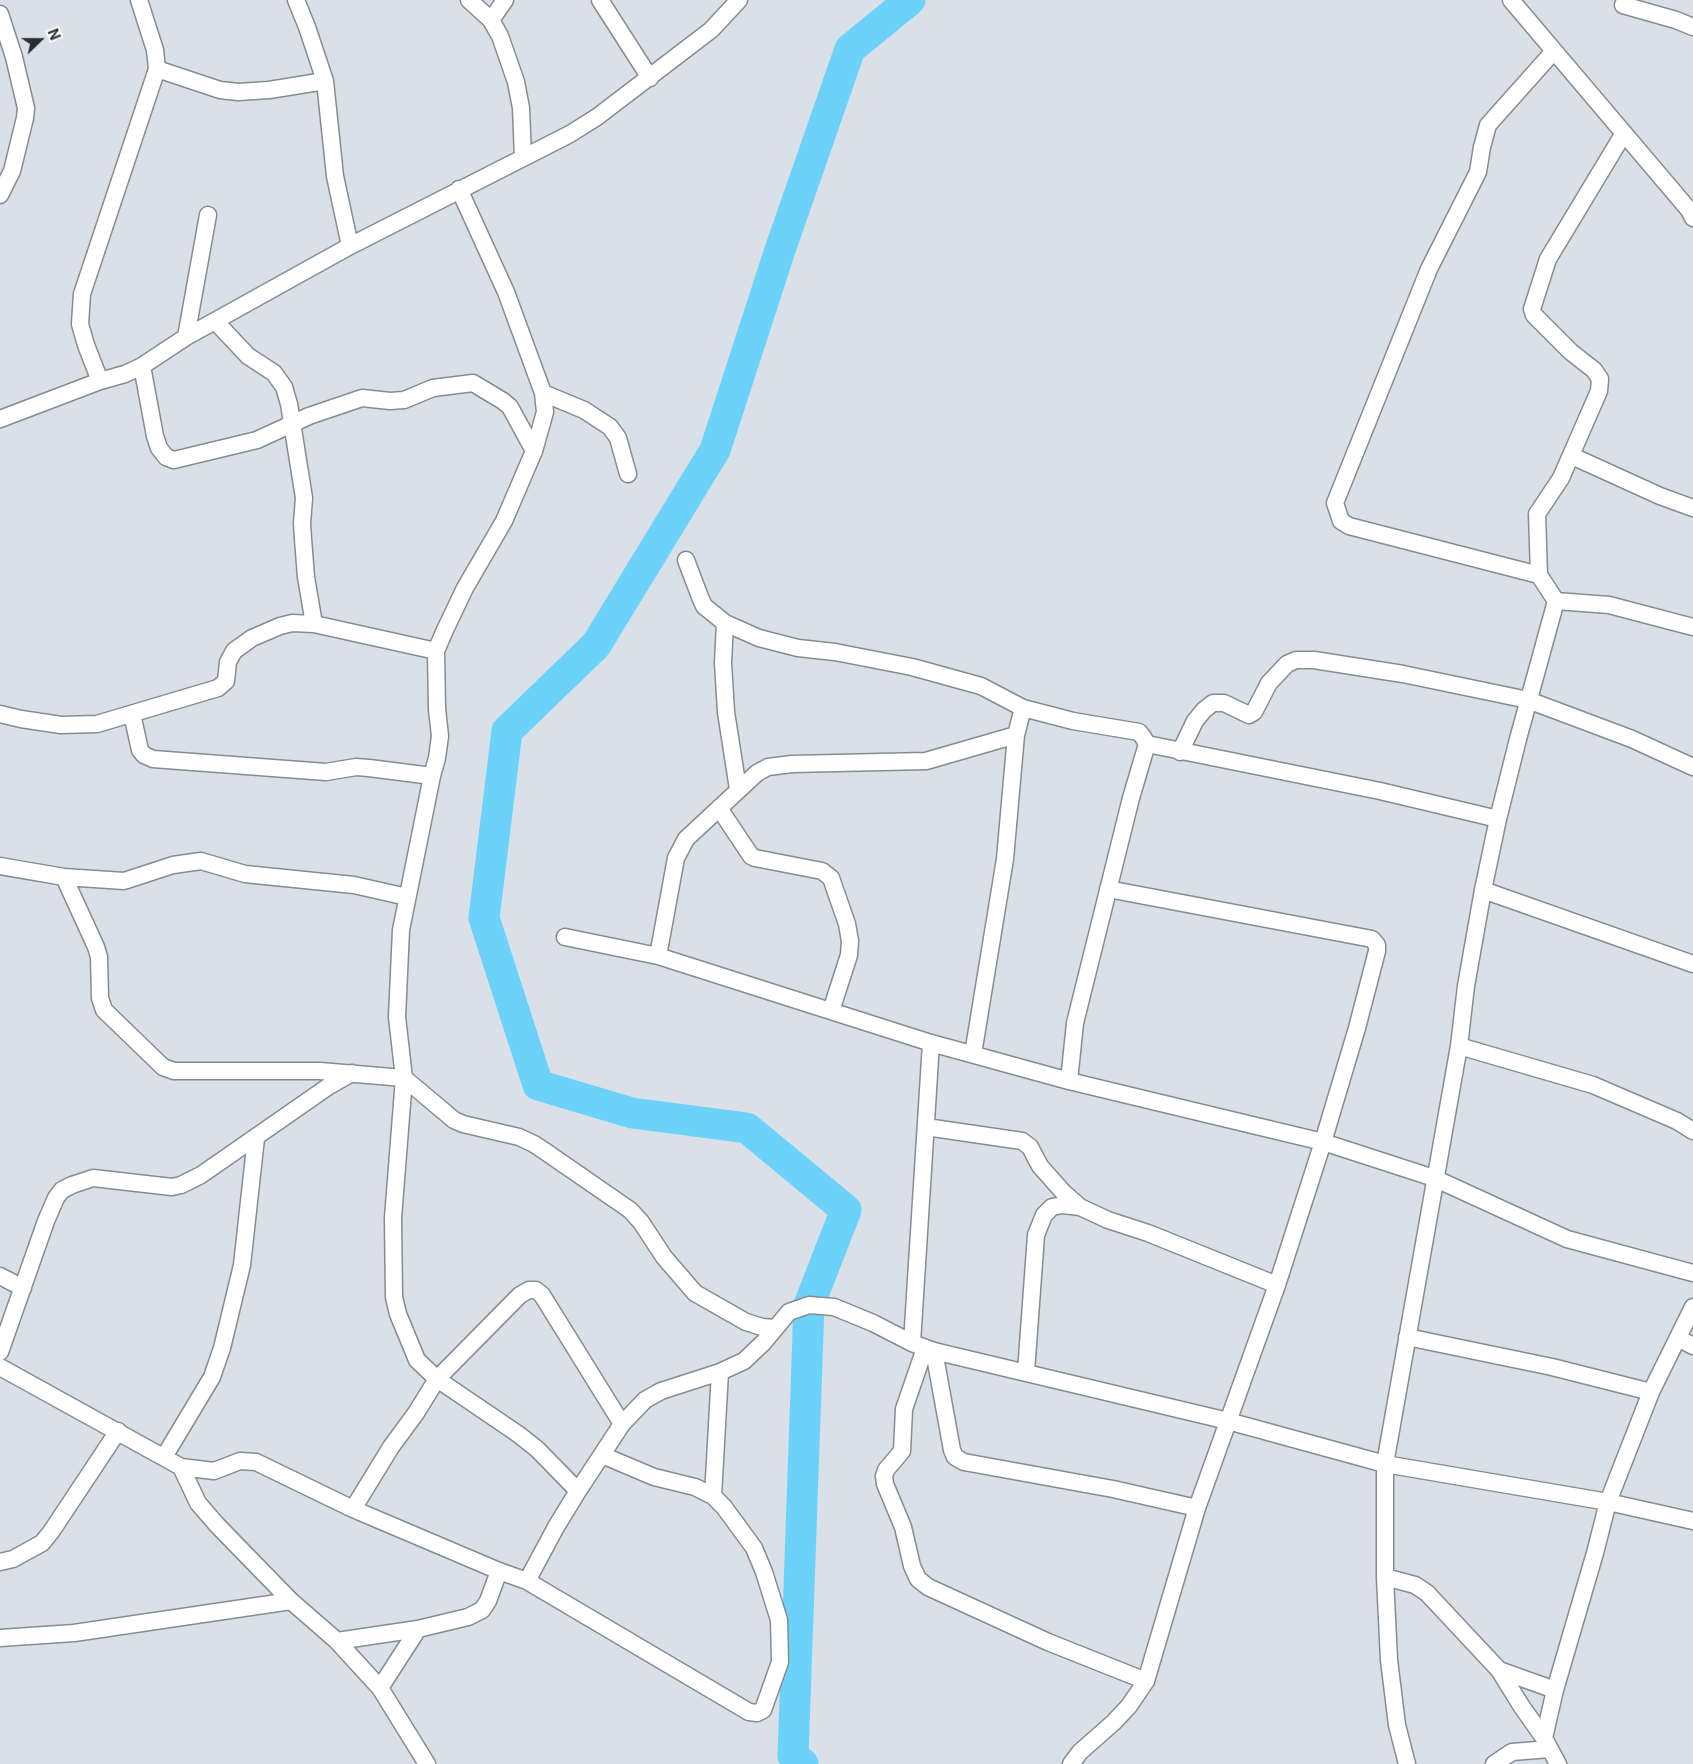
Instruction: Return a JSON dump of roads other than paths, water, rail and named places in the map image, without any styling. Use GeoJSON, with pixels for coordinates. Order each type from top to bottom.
{"type":"FeatureCollection","features":[{"type":"Feature","properties":{"kind":"street"},"geometry":{"type":"LineString","coordinates":[[100,381],[80,324],[82,294],[157,69],[154,50],[139,0]]}},
{"type":"Feature","properties":{"kind":"street"},"geometry":{"type":"LineString","coordinates":[[296,0],[325,81],[335,176],[350,246]]}},
{"type":"Feature","properties":{"kind":"street"},"geometry":{"type":"LineString","coordinates":[[469,0],[491,20],[500,36],[516,82],[521,108],[523,157]]}},
{"type":"Feature","properties":{"kind":"street"},"geometry":{"type":"LineString","coordinates":[[491,20],[505,0]]}},
{"type":"Feature","properties":{"kind":"street"},"geometry":{"type":"LineString","coordinates":[[600,0],[650,78]]}},
{"type":"Feature","properties":{"kind":"street"},"geometry":{"type":"LineString","coordinates":[[0,419],[100,381],[125,374],[142,366],[215,320],[350,246],[598,117],[711,30],[739,0]]}},
{"type":"Feature","properties":{"kind":"street"},"geometry":{"type":"LineString","coordinates":[[1511,0],[1689,210],[1693,218]]}},
{"type":"Feature","properties":{"kind":"street"},"geometry":{"type":"LineString","coordinates":[[1623,5],[1676,20],[1693,27]]}},
{"type":"Feature","properties":{"kind":"street"},"geometry":{"type":"LineString","coordinates":[[0,14],[7,57],[26,108],[12,171],[0,195]]}},
{"type":"Feature","properties":{"kind":"street"},"geometry":{"type":"LineString","coordinates":[[1539,574],[1350,526],[1341,521],[1335,503],[1429,270],[1478,172],[1488,125],[1554,51]]}},
{"type":"Feature","properties":{"kind":"street"},"geometry":{"type":"LineString","coordinates":[[157,69],[220,90],[238,92],[269,90],[325,81]]}},
{"type":"Feature","properties":{"kind":"street"},"geometry":{"type":"LineString","coordinates":[[1407,1764],[1397,1725],[1389,1660],[1385,1577],[1385,1464],[1458,1046],[1466,986],[1483,890],[1498,819],[1528,700],[1556,601],[1539,574],[1537,514],[1561,478],[1572,456],[1599,390],[1600,379],[1594,370],[1571,352],[1534,315],[1532,309],[1548,259],[1624,133]]}},
{"type":"Feature","properties":{"kind":"street"},"geometry":{"type":"LineString","coordinates":[[459,190],[506,292],[543,393],[545,412],[534,451],[504,521],[465,588],[444,630],[436,651],[437,709],[440,736],[402,930],[397,1017],[404,1078],[393,1218],[394,1297],[398,1314],[417,1360],[436,1379],[518,1434],[537,1449],[578,1491]]}},
{"type":"Feature","properties":{"kind":"street"},"geometry":{"type":"LineString","coordinates":[[186,337],[208,215]]}},
{"type":"Feature","properties":{"kind":"street"},"geometry":{"type":"LineString","coordinates":[[215,320],[248,356],[274,373],[284,387],[304,498],[303,539],[306,577],[314,624]]}},
{"type":"Feature","properties":{"kind":"street"},"geometry":{"type":"LineString","coordinates":[[142,366],[159,448],[166,457],[174,460],[258,440],[292,423],[362,398],[390,401],[404,400],[433,388],[473,383],[510,407],[534,451]]}},
{"type":"Feature","properties":{"kind":"street"},"geometry":{"type":"LineString","coordinates":[[543,393],[584,410],[610,427],[618,438],[628,474]]}},
{"type":"Feature","properties":{"kind":"street"},"geometry":{"type":"LineString","coordinates":[[1572,456],[1660,496],[1693,508]]}},
{"type":"Feature","properties":{"kind":"street"},"geometry":{"type":"LineString","coordinates":[[686,560],[704,606],[725,623],[759,638],[798,648],[835,652],[912,667],[981,686],[1023,708],[1073,720],[1139,732],[1146,744],[1380,791],[1498,819]]}},
{"type":"Feature","properties":{"kind":"street"},"geometry":{"type":"LineString","coordinates":[[1556,601],[1609,604],[1693,627]]}},
{"type":"Feature","properties":{"kind":"street"},"geometry":{"type":"LineString","coordinates":[[0,714],[61,725],[97,724],[218,688],[226,681],[228,662],[234,651],[252,638],[292,623],[314,624],[436,651]]}},
{"type":"Feature","properties":{"kind":"street"},"geometry":{"type":"LineString","coordinates":[[725,623],[723,662],[726,712],[738,789]]}},
{"type":"Feature","properties":{"kind":"street"},"geometry":{"type":"LineString","coordinates":[[1180,752],[1195,721],[1213,703],[1224,703],[1249,715],[1254,712],[1269,683],[1286,664],[1296,660],[1314,660],[1397,673],[1528,700],[1632,739],[1693,767]]}},
{"type":"Feature","properties":{"kind":"street"},"geometry":{"type":"LineString","coordinates":[[973,1054],[1005,858],[1016,735],[1023,708]]}},
{"type":"Feature","properties":{"kind":"street"},"geometry":{"type":"LineString","coordinates":[[132,714],[140,750],[144,755],[153,758],[326,772],[356,767],[432,776]]}},
{"type":"Feature","properties":{"kind":"street"},"geometry":{"type":"LineString","coordinates":[[658,956],[676,858],[686,839],[757,773],[768,767],[792,764],[926,761],[1016,735]]}},
{"type":"Feature","properties":{"kind":"street"},"geometry":{"type":"LineString","coordinates":[[1069,1081],[1075,1023],[1130,798],[1146,744]]}},
{"type":"Feature","properties":{"kind":"street"},"geometry":{"type":"LineString","coordinates":[[719,808],[751,856],[822,871],[831,878],[847,924],[850,941],[849,955],[831,1011]]}},
{"type":"Feature","properties":{"kind":"street"},"geometry":{"type":"LineString","coordinates":[[0,866],[64,877],[124,881],[172,865],[201,861],[245,874],[354,885],[407,897]]}},
{"type":"Feature","properties":{"kind":"street"},"geometry":{"type":"LineString","coordinates":[[64,877],[96,947],[99,957],[100,998],[104,1010],[163,1067],[174,1071],[320,1071],[404,1078],[454,1120],[519,1137],[546,1152],[630,1210],[641,1222],[664,1257],[695,1294],[746,1322],[762,1327],[775,1328]]}},
{"type":"Feature","properties":{"kind":"street"},"geometry":{"type":"LineString","coordinates":[[1071,1764],[1080,1752],[1129,1706],[1146,1681],[1197,1508],[1277,1285],[1323,1142],[1357,1028],[1377,951],[1377,944],[1372,939],[1108,889]]}},
{"type":"Feature","properties":{"kind":"street"},"geometry":{"type":"LineString","coordinates":[[1483,890],[1693,963]]}},
{"type":"Feature","properties":{"kind":"street"},"geometry":{"type":"LineString","coordinates":[[565,937],[658,956],[931,1043],[1069,1081],[1323,1142],[1434,1178],[1567,1239],[1693,1273]]}},
{"type":"Feature","properties":{"kind":"street"},"geometry":{"type":"LineString","coordinates":[[931,1043],[926,1127],[924,1347],[907,1399],[902,1422],[902,1452],[886,1470],[884,1476],[885,1484],[903,1527],[912,1566],[918,1579],[928,1586],[1048,1642],[1146,1681]]}},
{"type":"Feature","properties":{"kind":"street"},"geometry":{"type":"LineString","coordinates":[[1458,1046],[1593,1085],[1693,1131]]}},
{"type":"Feature","properties":{"kind":"street"},"geometry":{"type":"LineString","coordinates":[[0,1352],[56,1198],[62,1190],[72,1184],[93,1178],[172,1187],[181,1185],[201,1175],[329,1086],[352,1073]]}},
{"type":"Feature","properties":{"kind":"street"},"geometry":{"type":"LineString","coordinates":[[926,1127],[1022,1141],[1030,1146],[1040,1166],[1080,1207]]}},
{"type":"Feature","properties":{"kind":"street"},"geometry":{"type":"LineString","coordinates":[[164,1457],[212,1377],[222,1348],[242,1265],[256,1138]]}},
{"type":"Feature","properties":{"kind":"street"},"geometry":{"type":"LineString","coordinates":[[1026,1372],[1036,1235],[1044,1214],[1052,1207],[1063,1205],[1080,1207],[1108,1220],[1148,1232],[1277,1285]]}},
{"type":"Feature","properties":{"kind":"street"},"geometry":{"type":"LineString","coordinates":[[0,1276],[23,1288]]}},
{"type":"Feature","properties":{"kind":"street"},"geometry":{"type":"LineString","coordinates":[[353,1509],[436,1379],[520,1295],[530,1290],[536,1290],[542,1295],[622,1424]]}},
{"type":"Feature","properties":{"kind":"street"},"geometry":{"type":"LineString","coordinates":[[527,1581],[578,1491],[622,1424],[645,1400],[661,1391],[720,1372],[744,1361],[764,1342],[789,1312],[809,1305],[834,1307],[924,1347],[1228,1421],[1385,1464],[1608,1502],[1693,1521]]}},
{"type":"Feature","properties":{"kind":"street"},"geometry":{"type":"LineString","coordinates":[[1547,1743],[1555,1690],[1608,1502],[1651,1392],[1693,1307]]}},
{"type":"Feature","properties":{"kind":"street"},"geometry":{"type":"LineString","coordinates":[[1407,1337],[1552,1367],[1651,1392]]}},
{"type":"Feature","properties":{"kind":"street"},"geometry":{"type":"LineString","coordinates":[[1678,1338],[1693,1346]]}},
{"type":"Feature","properties":{"kind":"street"},"geometry":{"type":"LineString","coordinates":[[924,1347],[939,1376],[952,1450],[955,1457],[964,1462],[1113,1489],[1197,1508]]}},
{"type":"Feature","properties":{"kind":"street"},"geometry":{"type":"LineString","coordinates":[[0,1367],[181,1467],[214,1471],[240,1461],[256,1462],[353,1509],[527,1581],[749,1712],[757,1713],[763,1710],[780,1662],[778,1620],[764,1572],[754,1548],[724,1507],[713,1496],[695,1487],[654,1477],[602,1455]]}},
{"type":"Feature","properties":{"kind":"street"},"geometry":{"type":"LineString","coordinates":[[713,1496],[720,1372]]}},
{"type":"Feature","properties":{"kind":"street"},"geometry":{"type":"LineString","coordinates":[[907,1399],[939,1376]]}},
{"type":"Feature","properties":{"kind":"street"},"geometry":{"type":"LineString","coordinates":[[0,1562],[13,1559],[46,1538],[118,1432]]}},
{"type":"Feature","properties":{"kind":"street"},"geometry":{"type":"LineString","coordinates":[[181,1467],[198,1503],[217,1525],[291,1602],[337,1641],[380,1688],[427,1764]]}},
{"type":"Feature","properties":{"kind":"street"},"geometry":{"type":"LineString","coordinates":[[337,1641],[418,1629],[468,1617],[482,1610],[488,1601],[500,1571]]}},
{"type":"Feature","properties":{"kind":"street"},"geometry":{"type":"LineString","coordinates":[[1385,1577],[1415,1586],[1427,1593],[1499,1670],[1547,1743],[1558,1764]]}},
{"type":"Feature","properties":{"kind":"street"},"geometry":{"type":"LineString","coordinates":[[0,1638],[74,1633],[291,1602]]}},
{"type":"Feature","properties":{"kind":"street"},"geometry":{"type":"LineString","coordinates":[[380,1688],[418,1629]]}},
{"type":"Feature","properties":{"kind":"street"},"geometry":{"type":"LineString","coordinates":[[1499,1670],[1555,1690]]}},
{"type":"Feature","properties":{"kind":"street"},"geometry":{"type":"LineString","coordinates":[[1494,1764],[1512,1752],[1547,1743]]}},
{"type":"Feature","properties":{"kind":"waterway"},"geometry":{"type":"LineString","coordinates":[[803,1764],[793,1756],[809,1305],[846,1210],[747,1128],[632,1113],[538,1085],[484,918],[507,731],[596,645],[715,450],[780,250],[850,49],[910,0]]}}]}
